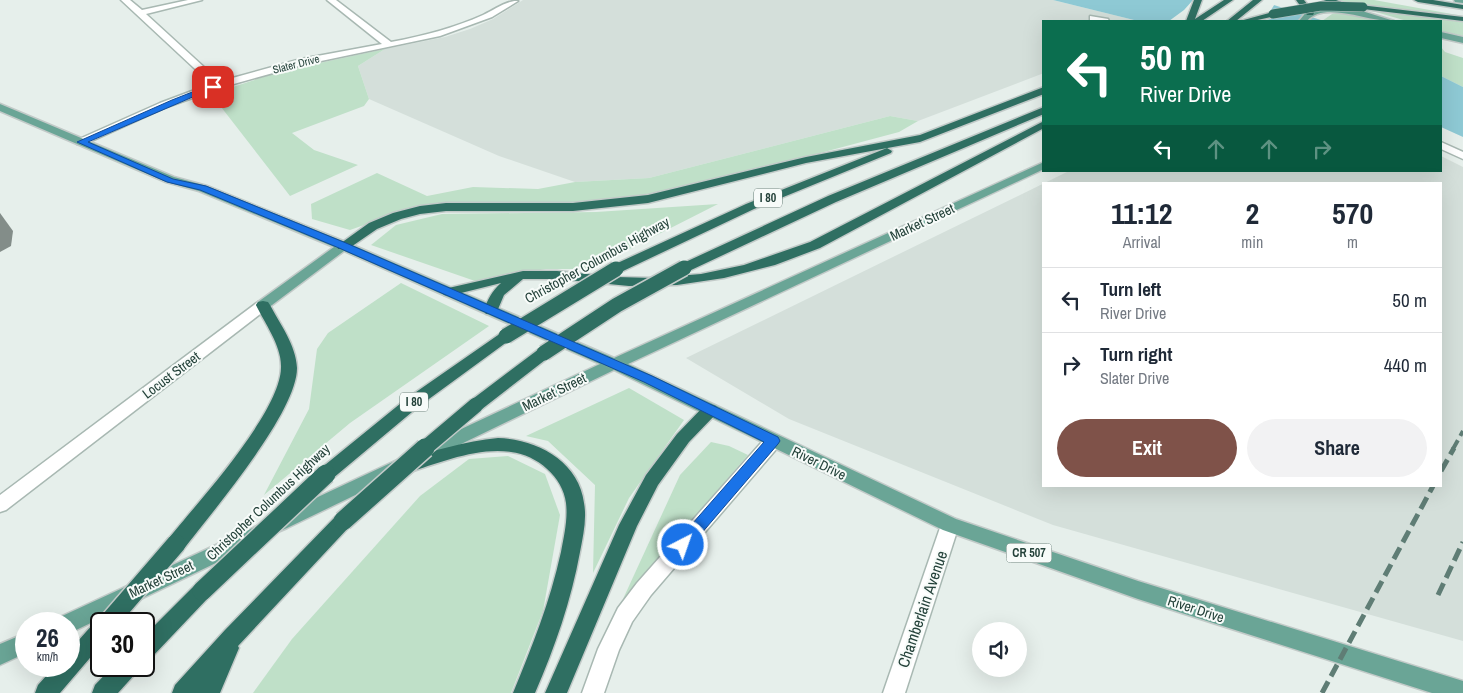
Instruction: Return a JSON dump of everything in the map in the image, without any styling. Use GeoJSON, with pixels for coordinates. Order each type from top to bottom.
{"type":"FeatureCollection","features":[{"type":"Feature","properties":{"kind":"highway"},"geometry":{"type":"LineString","coordinates":[[1190,20],[1198,0]]}},
{"type":"Feature","properties":{"kind":"highway"},"geometry":{"type":"LineString","coordinates":[[1198,20],[1228,0]]}},
{"type":"Feature","properties":{"kind":"highway"},"geometry":{"type":"LineString","coordinates":[[1232,20],[1258,0]]}},
{"type":"Feature","properties":{"kind":"highway"},"geometry":{"type":"LineString","coordinates":[[1300,0],[1310,13]]}},
{"type":"Feature","properties":{"kind":"highway"},"geometry":{"type":"LineString","coordinates":[[1327,0],[1393,20]]}},
{"type":"Feature","properties":{"kind":"highway"},"geometry":{"type":"LineString","coordinates":[[1432,0],[1463,6]]}},
{"type":"Feature","properties":{"kind":"highway"},"geometry":{"type":"LineString","coordinates":[[1414,2],[1463,6]]}},
{"type":"Feature","properties":{"kind":"highway"},"geometry":{"type":"LineString","coordinates":[[1414,2],[1463,12]]}},
{"type":"Feature","properties":{"kind":"highway"},"geometry":{"type":"LineString","coordinates":[[1249,20],[1304,8],[1363,7],[1463,18]]}},
{"type":"Feature","properties":{"kind":"highway","name":"Christopher Columbus Highway"},"geometry":{"type":"LineString","coordinates":[[155,639],[202,591],[326,474],[412,403],[506,336],[571,295],[616,269],[679,237],[744,208],[1042,91]]}},
{"type":"Feature","properties":{"kind":"highway","name":"I 80"},"geometry":{"type":"LineString","coordinates":[[182,693],[232,637],[343,522],[402,467],[476,405],[544,353],[616,306],[684,268],[832,199],[1042,111]]}},
{"type":"Feature","properties":{"kind":"highway"},"geometry":{"type":"LineString","coordinates":[[448,292],[518,275],[536,274],[649,282],[713,277],[750,269],[815,245],[1042,125]]}},
{"type":"Feature","properties":{"kind":"highway"},"geometry":{"type":"LineString","coordinates":[[342,246],[373,226],[397,216],[420,210],[446,207],[573,206],[648,199],[806,160],[925,137]]}},
{"type":"Feature","properties":{"kind":"highway"},"geometry":{"type":"LineString","coordinates":[[491,312],[494,297],[503,286],[520,277],[536,274]]}},
{"type":"Feature","properties":{"kind":"highway"},"geometry":{"type":"LineString","coordinates":[[117,612],[176,544],[245,454],[269,420],[284,390],[290,370],[285,351],[263,306]]}},
{"type":"Feature","properties":{"kind":"highway"},"geometry":{"type":"LineString","coordinates":[[556,693],[628,525],[652,480],[683,438],[710,410]]}},
{"type":"Feature","properties":{"kind":"highway"},"geometry":{"type":"LineString","coordinates":[[391,470],[440,456],[479,448],[509,445],[533,452],[554,464],[570,486],[575,509],[574,534],[568,563],[551,626],[524,693]]}},
{"type":"Feature","properties":{"kind":"highway"},"geometry":{"type":"LineString","coordinates":[[209,693],[232,637]]}},
{"type":"Feature","properties":{"kind":"highway"},"geometry":{"type":"LineString","coordinates":[[46,693],[90,643]]}},
{"type":"Feature","properties":{"kind":"highway"},"geometry":{"type":"LineString","coordinates":[[103,693],[118,677]]}},
{"type":"Feature","properties":{"kind":"main road"},"geometry":{"type":"LineString","coordinates":[[1458,0],[1463,1]]}},
{"type":"Feature","properties":{"kind":"main road"},"geometry":{"type":"LineString","coordinates":[[1304,20],[1310,13],[1319,10],[1344,11],[1385,20]]}},
{"type":"Feature","properties":{"kind":"main road"},"geometry":{"type":"LineString","coordinates":[[1442,35],[1463,40]]}},
{"type":"Feature","properties":{"kind":"main road","name":"River Drive"},"geometry":{"type":"LineString","coordinates":[[0,107],[170,180],[203,188],[342,246],[614,364],[950,525],[1138,590],[1463,692]]}},
{"type":"Feature","properties":{"kind":"main road","name":"Market Street"},"geometry":{"type":"LineString","coordinates":[[80,618],[614,364],[1042,166]]}},
{"type":"Feature","properties":{"kind":"main road","name":"Locust Street"},"geometry":{"type":"LineString","coordinates":[[263,306],[342,246]]}},
{"type":"Feature","properties":{"kind":"main road"},"geometry":{"type":"LineString","coordinates":[[0,655],[15,648]]}},
{"type":"Feature","properties":{"kind":"street"},"geometry":{"type":"LineString","coordinates":[[125,0],[213,80],[213,87]]}},
{"type":"Feature","properties":{"kind":"street"},"geometry":{"type":"LineString","coordinates":[[141,14],[198,0]]}},
{"type":"Feature","properties":{"kind":"street"},"geometry":{"type":"LineString","coordinates":[[334,0],[389,45]]}},
{"type":"Feature","properties":{"kind":"street","name":"Slater Drive"},"geometry":{"type":"LineString","coordinates":[[81,142],[174,101],[213,87],[318,58],[455,31],[479,21],[514,0]]}},
{"type":"Feature","properties":{"kind":"street"},"geometry":{"type":"LineString","coordinates":[[1093,18],[1101,20]]}},
{"type":"Feature","properties":{"kind":"street"},"geometry":{"type":"LineString","coordinates":[[1442,146],[1463,156]]}},
{"type":"Feature","properties":{"kind":"street","name":"Locust Street"},"geometry":{"type":"LineString","coordinates":[[0,506],[263,306]]}},
{"type":"Feature","properties":{"kind":"street"},"geometry":{"type":"LineString","coordinates":[[593,693],[609,649],[625,615],[644,589],[773,441]]}},
{"type":"Feature","properties":{"kind":"street","name":"Chamberlain Avenue"},"geometry":{"type":"LineString","coordinates":[[894,693],[950,525]]}},
{"type":"Feature","properties":{"kind":"shaded area"},"geometry":{"type":"Polygon","coordinates":[[[523,0],[1053,0],[1134,20],[1042,20],[1042,74],[918,121],[890,116],[649,178],[575,182],[499,156],[369,99],[358,66],[385,49],[445,37],[493,19],[523,0]]]}},
{"type":"Feature","properties":{"kind":"shaded area"},"geometry":{"type":"Polygon","coordinates":[[[1442,156],[1463,167],[1463,641],[1053,525],[789,419],[686,358],[1042,184],[1042,487],[1442,487],[1442,182],[1046,182],[1067,172],[1442,172],[1442,156]]]}},
{"type":"Feature","properties":{"kind":"green space"},"geometry":{"type":"Polygon","coordinates":[[[1334,0],[1374,0],[1463,16],[1347,3],[1334,0]]]}},
{"type":"Feature","properties":{"kind":"green space"},"geometry":{"type":"Polygon","coordinates":[[[1369,10],[1463,20],[1463,36],[1442,31],[1442,20],[1404,20],[1369,10]]]}},
{"type":"Feature","properties":{"kind":"green space"},"geometry":{"type":"Polygon","coordinates":[[[1343,12],[1378,20],[1323,20],[1332,14],[1343,12]]]}},
{"type":"Feature","properties":{"kind":"green space"},"geometry":{"type":"Polygon","coordinates":[[[1442,48],[1445,52],[1463,58],[1463,87],[1442,76],[1442,48]]]}},
{"type":"Feature","properties":{"kind":"green space"},"geometry":{"type":"Polygon","coordinates":[[[385,49],[358,66],[369,99],[364,106],[292,133],[314,150],[358,165],[290,196],[211,94],[282,71],[385,49]]]}},
{"type":"Feature","properties":{"kind":"green space"},"geometry":{"type":"Polygon","coordinates":[[[890,116],[918,121],[899,132],[682,190],[629,199],[567,203],[440,205],[407,210],[350,230],[312,219],[311,204],[377,173],[427,196],[473,187],[538,189],[575,182],[649,178],[890,116]]]}},
{"type":"Feature","properties":{"kind":"green space"},"geometry":{"type":"Polygon","coordinates":[[[718,204],[590,269],[546,269],[475,281],[371,245],[396,225],[442,214],[596,212],[718,204]]]}},
{"type":"Feature","properties":{"kind":"green space"},"geometry":{"type":"Polygon","coordinates":[[[401,283],[489,326],[350,423],[264,495],[309,409],[317,349],[328,333],[401,283]]]}},
{"type":"Feature","properties":{"kind":"green space"},"geometry":{"type":"Polygon","coordinates":[[[629,388],[684,420],[629,498],[593,573],[595,485],[548,441],[526,436],[629,388]]]}},
{"type":"Feature","properties":{"kind":"green space"},"geometry":{"type":"Polygon","coordinates":[[[711,442],[729,446],[748,455],[623,599],[680,475],[711,442]]]}},
{"type":"Feature","properties":{"kind":"green space"},"geometry":{"type":"Polygon","coordinates":[[[508,456],[545,474],[560,515],[543,611],[511,693],[253,693],[292,639],[420,496],[469,459],[508,456]]]}},
{"type":"Feature","properties":{"kind":"water"},"geometry":{"type":"Polygon","coordinates":[[[1053,0],[1258,0],[1321,20],[1134,20],[1053,0]]]}},
{"type":"Feature","properties":{"kind":"water"},"geometry":{"type":"Polygon","coordinates":[[[1442,76],[1463,87],[1463,137],[1442,127],[1442,76]]]}},
{"type":"Feature","properties":{"kind":"pier"},"geometry":{"type":"Polygon","coordinates":[[[1193,0],[1268,0],[1276,2],[1271,10],[1290,7],[1301,10],[1266,20],[1170,20],[1184,10],[1193,0]]]}},
{"type":"Feature","properties":{"kind":"railway"},"geometry":{"type":"LineString","coordinates":[[1453,449],[1463,431]]}},
{"type":"Feature","properties":{"kind":"railway"},"geometry":{"type":"LineString","coordinates":[[1442,469],[1454,448]]}},
{"type":"Feature","properties":{"kind":"railway"},"geometry":{"type":"LineString","coordinates":[[1322,693],[1432,487]]}},
{"type":"Feature","properties":{"kind":"railway"},"geometry":{"type":"LineString","coordinates":[[1438,595],[1463,542]]}},
{"type":"Feature","properties":{"kind":"route"},"geometry":{"type":"LineString","coordinates":[[213,87],[174,101],[81,142],[170,180],[203,188],[342,246],[648,379],[773,441],[683,545]]}}]}
